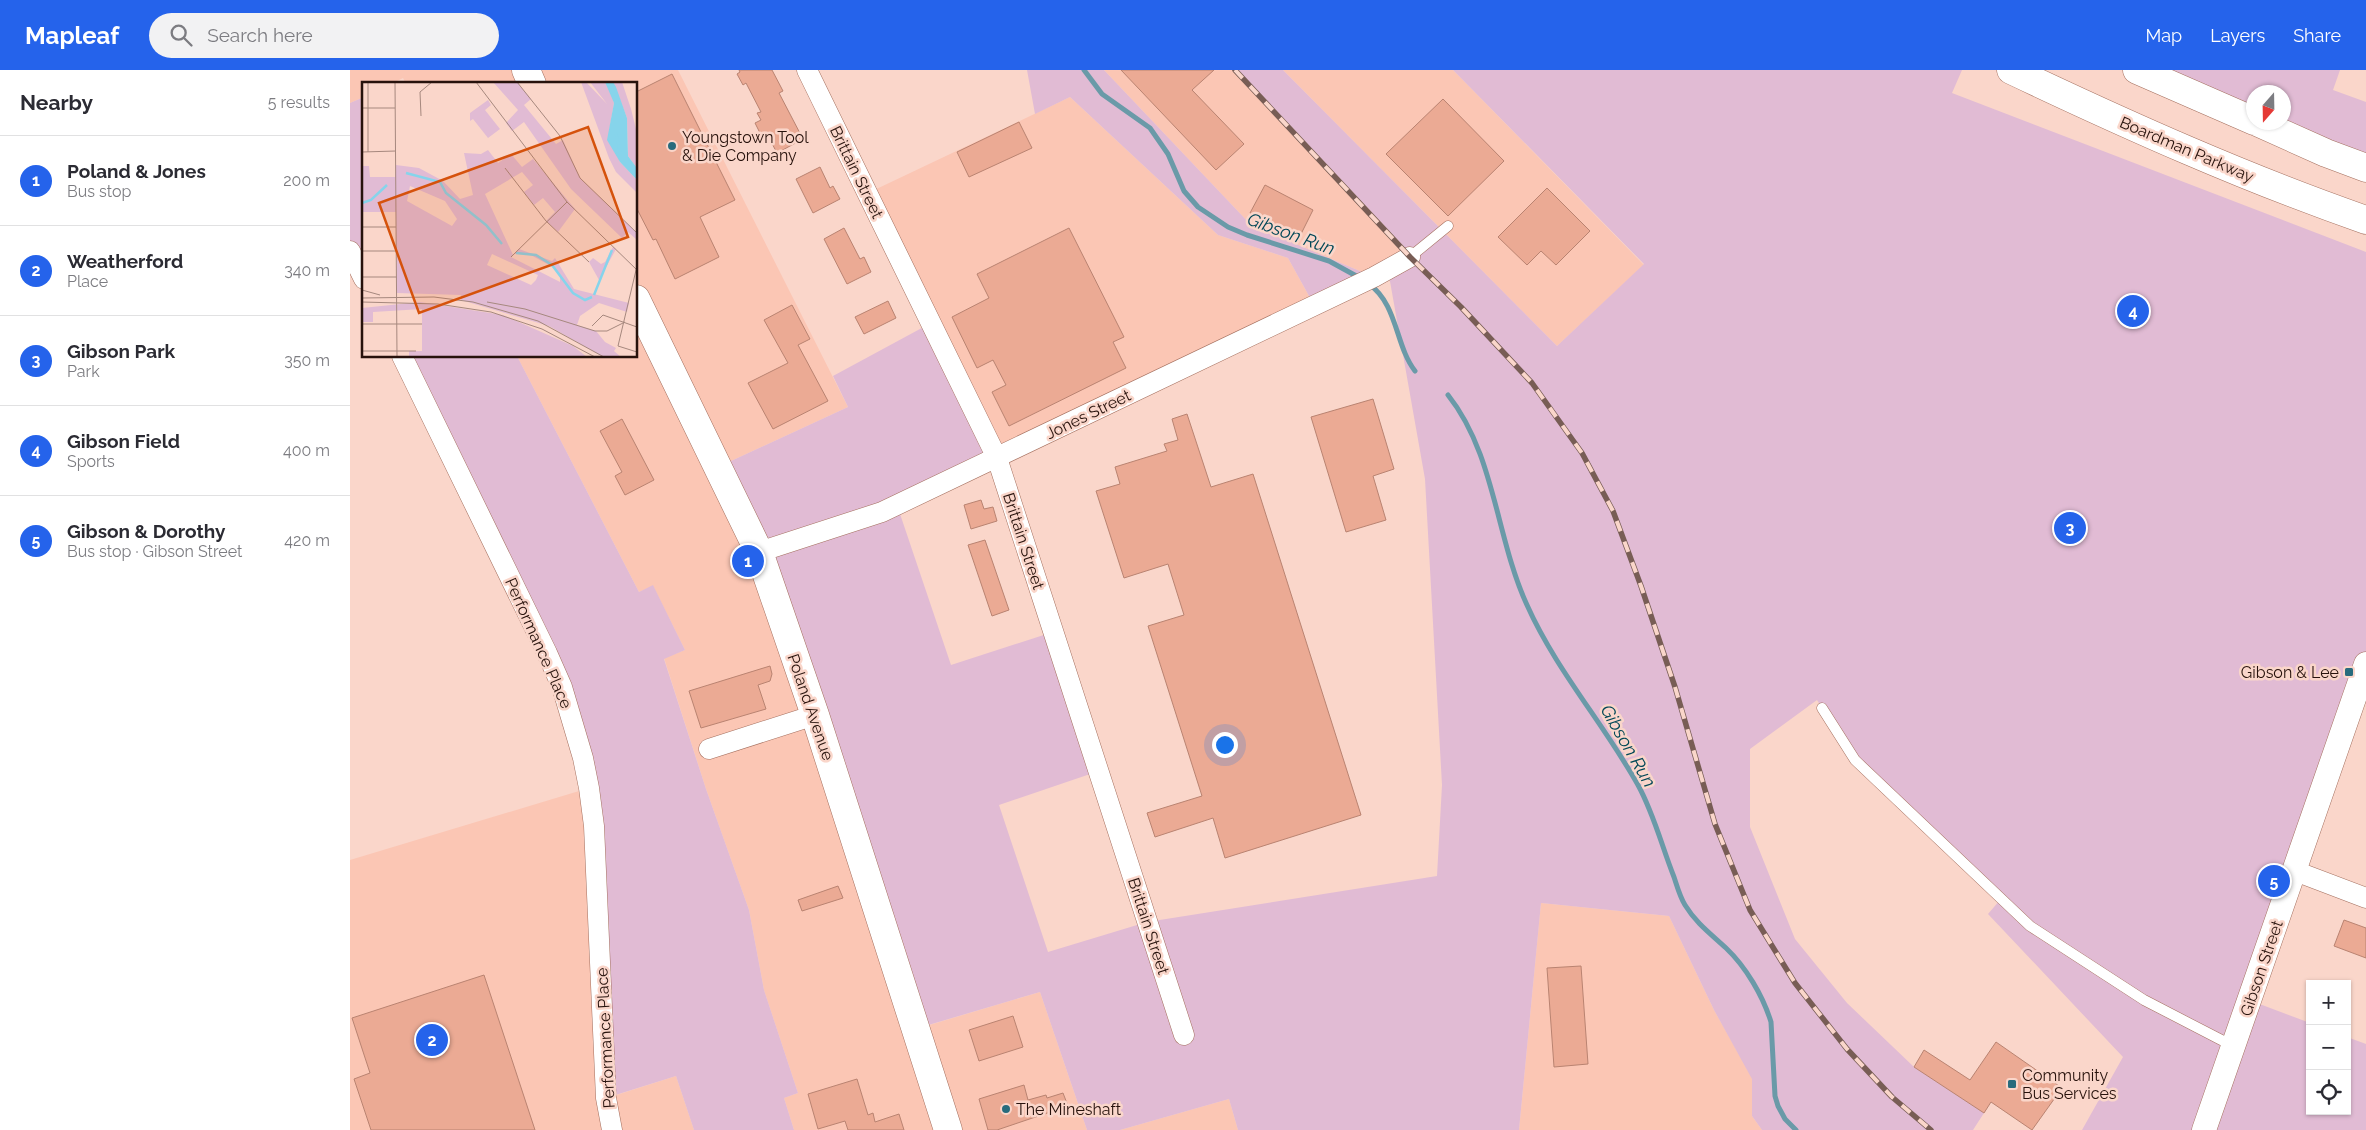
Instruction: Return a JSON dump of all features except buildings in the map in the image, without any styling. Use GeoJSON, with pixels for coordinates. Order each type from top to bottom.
{"type":"FeatureCollection","features":[{"type":"Feature","properties":{"kind":"main road"},"geometry":{"type":"LineString","coordinates":[[526,70],[531,82]]}},
{"type":"Feature","properties":{"kind":"main road","name":"Boardman Parkway"},"geometry":{"type":"LineString","coordinates":[[2011,70],[2097,111],[2196,154],[2318,203],[2366,220]]}},
{"type":"Feature","properties":{"kind":"main road"},"geometry":{"type":"LineString","coordinates":[[2137,70],[2246,118]]}},
{"type":"Feature","properties":{"kind":"main road"},"geometry":{"type":"LineString","coordinates":[[2273,130],[2326,153],[2366,166]]}},
{"type":"Feature","properties":{"kind":"main road","name":"Poland Avenue"},"geometry":{"type":"LineString","coordinates":[[638,303],[759,552],[815,715],[948,1130]]}},
{"type":"Feature","properties":{"kind":"street","name":"Brittain Street"},"geometry":{"type":"LineString","coordinates":[[807,70],[997,458],[1184,1035]]}},
{"type":"Feature","properties":{"kind":"street"},"geometry":{"type":"LineString","coordinates":[[350,250],[362,275]]}},
{"type":"Feature","properties":{"kind":"street","name":"Jones Street"},"geometry":{"type":"LineString","coordinates":[[759,552],[882,512],[1369,279],[1410,257]]}},
{"type":"Feature","properties":{"kind":"street","name":"Performance Place"},"geometry":{"type":"LineString","coordinates":[[403,358],[547,653],[572,717],[589,788],[594,826],[606,1098],[612,1130]]}},
{"type":"Feature","properties":{"kind":"street","name":"Gibson Street"},"geometry":{"type":"LineString","coordinates":[[2204,1130],[2366,664]]}},
{"type":"Feature","properties":{"kind":"street"},"geometry":{"type":"LineString","coordinates":[[708,749],[815,715]]}},
{"type":"Feature","properties":{"kind":"street"},"geometry":{"type":"LineString","coordinates":[[2295,871],[2366,898]]}},
{"type":"Feature","properties":{"kind":"lane"},"geometry":{"type":"LineString","coordinates":[[1410,257],[1448,226]]}},
{"type":"Feature","properties":{"kind":"lane"},"geometry":{"type":"LineString","coordinates":[[1822,708],[1855,760],[2030,926],[2144,1000],[2233,1046]]}},
{"type":"Feature","properties":{"kind":"shaded area"},"geometry":{"type":"Polygon","coordinates":[[[350,70],[678,70],[848,407],[718,467],[916,1029],[1040,992],[1087,1130],[794,1130],[784,1098],[798,1093],[764,990],[749,910],[706,789],[664,658],[685,650],[653,586],[639,592],[518,358],[638,358],[638,82],[405,82],[403,78],[395,82],[362,82],[362,98],[350,103],[350,70]]]}},
{"type":"Feature","properties":{"kind":"shaded area"},"geometry":{"type":"Polygon","coordinates":[[[1027,70],[1104,70],[1251,225],[1374,277],[1314,305],[1288,258],[1218,235],[1070,97],[1035,114],[1027,70]]]}},
{"type":"Feature","properties":{"kind":"shaded area"},"geometry":{"type":"Polygon","coordinates":[[[1104,70],[1238,70],[1412,256],[1374,277],[1251,225],[1104,70]]]}},
{"type":"Feature","properties":{"kind":"shaded area"},"geometry":{"type":"Polygon","coordinates":[[[1238,70],[1283,70],[1557,346],[1644,264],[1453,70],[1962,70],[1952,93],[2366,252],[2366,664],[2249,1000],[2306,1021],[2306,1115],[2351,1115],[2351,1038],[2366,1044],[2366,1130],[2082,1130],[2123,1057],[1988,914],[2000,900],[1855,760],[1817,700],[1750,749],[1750,827],[1795,939],[1847,1003],[1914,1067],[1984,1113],[1973,1130],[1762,1130],[1752,1116],[1752,1079],[1714,1010],[1669,916],[1541,903],[1519,1130],[1238,1130],[1229,1099],[1120,1130],[1087,1130],[1040,992],[915,1029],[718,467],[848,407],[833,376],[931,323],[997,458],[897,505],[951,665],[1053,632],[1099,771],[999,805],[1048,952],[1147,922],[1437,876],[1442,785],[1425,479],[1388,270],[1412,255],[1238,70]]]}},
{"type":"Feature","properties":{"kind":"shaded area"},"geometry":{"type":"Polygon","coordinates":[[[1283,70],[1453,70],[1644,265],[1557,346],[1283,70]]]}},
{"type":"Feature","properties":{"kind":"shaded area"},"geometry":{"type":"Polygon","coordinates":[[[2137,70],[2340,70],[2333,90],[2366,102],[2366,164],[2291,126],[2291,85],[2246,85],[2246,119],[2137,70]]]}},
{"type":"Feature","properties":{"kind":"shaded area"},"geometry":{"type":"Polygon","coordinates":[[[1070,97],[1218,235],[1288,258],[1314,305],[997,458],[868,193],[1070,97]]]}},
{"type":"Feature","properties":{"kind":"shaded area"},"geometry":{"type":"Polygon","coordinates":[[[362,98],[362,275],[350,251],[350,103],[362,98]]]}},
{"type":"Feature","properties":{"kind":"shaded area"},"geometry":{"type":"Polygon","coordinates":[[[403,358],[518,358],[639,592],[653,585],[685,650],[664,659],[706,789],[749,910],[764,990],[798,1093],[784,1098],[794,1130],[694,1130],[676,1076],[606,1098],[597,877],[572,717],[403,358]]]}},
{"type":"Feature","properties":{"kind":"shaded area"},"geometry":{"type":"Polygon","coordinates":[[[589,788],[607,1098],[676,1076],[694,1130],[350,1130],[350,860],[589,788]]]}},
{"type":"Feature","properties":{"kind":"shaded area"},"geometry":{"type":"Polygon","coordinates":[[[1541,903],[1669,916],[1714,1010],[1753,1079],[1752,1116],[1762,1130],[1519,1130],[1541,903]]]}},
{"type":"Feature","properties":{"kind":"shaded area"},"geometry":{"type":"Polygon","coordinates":[[[1229,1099],[1238,1130],[1120,1130],[1229,1099]]]}},
{"type":"Feature","properties":{"kind":"waterway","name":"Gibson Run"},"geometry":{"type":"LineString","coordinates":[[1084,70],[1102,94],[1150,128],[1168,154],[1184,191],[1198,207],[1228,227],[1247,235],[1329,261],[1360,278]]}},
{"type":"Feature","properties":{"kind":"waterway","name":"Gibson Run"},"geometry":{"type":"LineString","coordinates":[[1369,284],[1386,303],[1408,361],[1415,371]]}},
{"type":"Feature","properties":{"kind":"waterway","name":"Gibson Run"},"geometry":{"type":"LineString","coordinates":[[1448,395],[1464,418],[1476,443],[1494,497],[1517,579],[1539,629],[1566,674],[1625,762],[1644,796],[1685,905],[1699,923],[1740,964],[1753,982],[1763,1002],[1771,1022],[1775,1096],[1785,1119],[1796,1130]]}},
{"type":"Feature","properties":{"kind":"railway"},"geometry":{"type":"LineString","coordinates":[[1235,70],[1410,257],[1461,307],[1532,383],[1582,453],[1613,511],[1641,586],[1675,687],[1715,824],[1750,910],[1795,983],[1847,1049],[1892,1097],[1931,1130]]}},
{"type":"Feature","properties":{"kind":"place","name":"Youngstown Tool & Die Company"},"geometry":{"type":"Point","coordinates":[672,146]}},
{"type":"Feature","properties":{"kind":"place","name":"Gibson Field"},"geometry":{"type":"Point","coordinates":[2133,311]}},
{"type":"Feature","properties":{"kind":"place","name":"Gibson Park"},"geometry":{"type":"Point","coordinates":[2070,528]}},
{"type":"Feature","properties":{"kind":"place","name":"Poland & Jones"},"geometry":{"type":"Point","coordinates":[748,561]}},
{"type":"Feature","properties":{"kind":"place","name":"Gibson & Lee"},"geometry":{"type":"Point","coordinates":[2349,672]}},
{"type":"Feature","properties":{"kind":"place","name":"Gibson & Dorothy"},"geometry":{"type":"Point","coordinates":[2274,881]}},
{"type":"Feature","properties":{"kind":"place","name":"Weatherford"},"geometry":{"type":"Point","coordinates":[432,1040]}},
{"type":"Feature","properties":{"kind":"place","name":"Community Bus Services"},"geometry":{"type":"Point","coordinates":[2012,1084]}},
{"type":"Feature","properties":{"kind":"place","name":"The Mineshaft"},"geometry":{"type":"Point","coordinates":[1006,1109]}}]}
